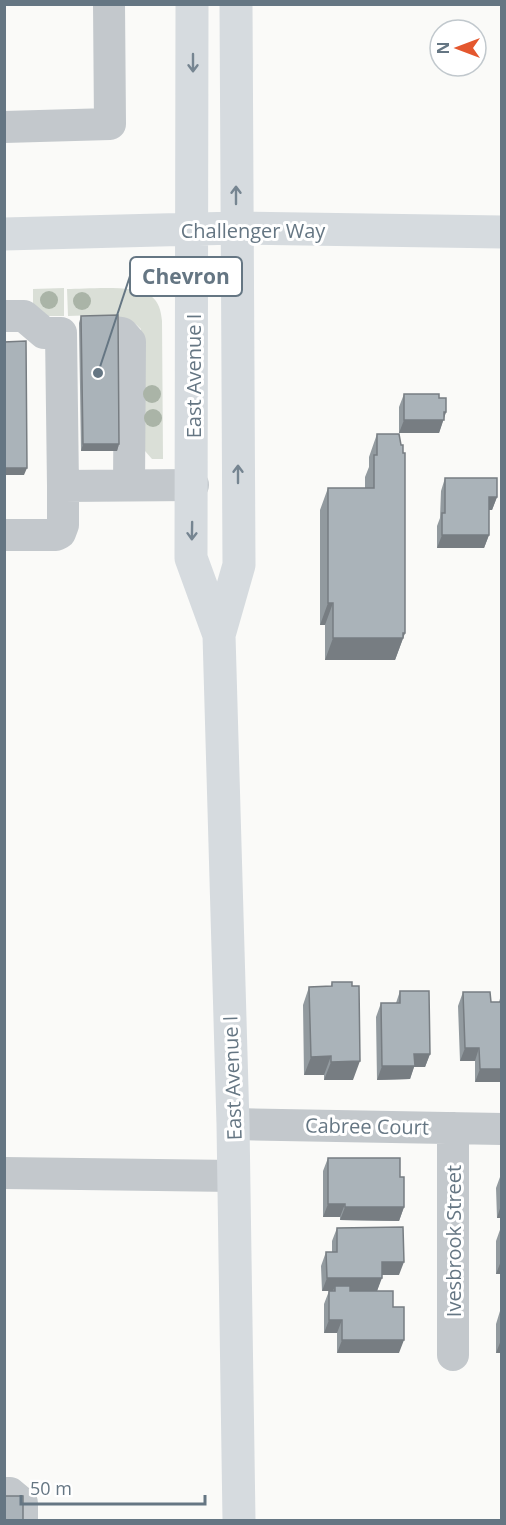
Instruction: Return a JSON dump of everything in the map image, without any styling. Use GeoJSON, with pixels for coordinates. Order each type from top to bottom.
{"type":"FeatureCollection","features":[{"type":"Feature","properties":{"kind":"main road","name":"East Avenue I"},"geometry":{"type":"LineString","coordinates":[[192,4],[193,485],[191,558],[219,635]]}},
{"type":"Feature","properties":{"kind":"main road","name":"East Avenue I"},"geometry":{"type":"LineString","coordinates":[[236,4],[239,565],[219,635],[233,1124],[238,1521]]}},
{"type":"Feature","properties":{"kind":"main road","name":"Challenger Way"},"geometry":{"type":"LineString","coordinates":[[4,234],[193,231],[237,228],[501,232]]}},
{"type":"Feature","properties":{"kind":"street"},"geometry":{"type":"LineString","coordinates":[[4,127],[110,124],[109,4]]}},
{"type":"Feature","properties":{"kind":"street"},"geometry":{"type":"LineString","coordinates":[[4,316],[24,316],[44,333],[70,345],[71,390],[71,434],[63,486],[63,525],[60,533],[56,535],[4,535]]}},
{"type":"Feature","properties":{"kind":"street"},"geometry":{"type":"LineString","coordinates":[[120,348],[123,433],[129,485]]}},
{"type":"Feature","properties":{"kind":"street"},"geometry":{"type":"LineString","coordinates":[[63,486],[193,485]]}},
{"type":"Feature","properties":{"kind":"street","name":"Cabree Court"},"geometry":{"type":"LineString","coordinates":[[233,1124],[501,1129]]}},
{"type":"Feature","properties":{"kind":"street","name":"Ivesbrook Street"},"geometry":{"type":"LineString","coordinates":[[453,1128],[453,1355]]}},
{"type":"Feature","properties":{"kind":"street"},"geometry":{"type":"LineString","coordinates":[[4,1173],[234,1176]]}},
{"type":"Feature","properties":{"kind":"street"},"geometry":{"type":"LineString","coordinates":[[4,1493],[10,1493],[22,1503],[22,1521]]}},
{"type":"Feature","properties":{"kind":"shaded area"},"geometry":{"type":"Polygon","coordinates":[[[64,288],[64,316],[33,316],[33,289],[64,288]]]}},
{"type":"Feature","properties":{"kind":"shaded area"},"geometry":{"type":"Polygon","coordinates":[[[67,289],[134,290],[151,296],[158,304],[162,321],[163,459],[152,459],[145,451],[141,329],[126,319],[107,315],[68,316],[67,289]]]}},
{"type":"Feature","properties":{"kind":"building"},"geometry":{"type":"Polygon","coordinates":[[[118,315],[119,444],[83,444],[81,316],[118,315]]]}},
{"type":"Feature","properties":{"kind":"building"},"geometry":{"type":"Polygon","coordinates":[[[26,341],[27,468],[4,468],[4,342],[26,341]]]}},
{"type":"Feature","properties":{"kind":"building"},"geometry":{"type":"Polygon","coordinates":[[[404,394],[439,394],[439,398],[446,398],[444,420],[404,420],[404,394]]]}},
{"type":"Feature","properties":{"kind":"building"},"geometry":{"type":"Polygon","coordinates":[[[377,434],[399,434],[403,453],[405,453],[405,633],[403,633],[403,638],[333,638],[333,603],[328,603],[328,488],[374,488],[374,455],[377,455],[377,434]]]}},
{"type":"Feature","properties":{"kind":"building"},"geometry":{"type":"Polygon","coordinates":[[[445,478],[497,478],[497,497],[489,497],[489,535],[442,535],[442,513],[445,513],[445,478]]]}},
{"type":"Feature","properties":{"kind":"building"},"geometry":{"type":"Polygon","coordinates":[[[332,982],[352,982],[352,986],[359,986],[360,1061],[331,1062],[331,1056],[311,1057],[309,987],[332,986],[332,982]]]}},
{"type":"Feature","properties":{"kind":"building"},"geometry":{"type":"Polygon","coordinates":[[[400,991],[429,991],[430,1054],[414,1054],[415,1066],[382,1066],[381,1003],[400,1003],[400,991]]]}},
{"type":"Feature","properties":{"kind":"building"},"geometry":{"type":"Polygon","coordinates":[[[463,992],[490,992],[491,1002],[501,1002],[501,1069],[480,1069],[479,1048],[465,1048],[463,992]]]}},
{"type":"Feature","properties":{"kind":"building"},"geometry":{"type":"Polygon","coordinates":[[[328,1158],[400,1158],[400,1177],[404,1177],[404,1207],[345,1207],[345,1204],[328,1204],[328,1158]]]}},
{"type":"Feature","properties":{"kind":"building"},"geometry":{"type":"Polygon","coordinates":[[[403,1227],[404,1262],[382,1262],[382,1278],[327,1278],[326,1252],[337,1252],[337,1228],[403,1227]]]}},
{"type":"Feature","properties":{"kind":"building"},"geometry":{"type":"Polygon","coordinates":[[[335,1286],[350,1286],[350,1291],[393,1291],[393,1307],[404,1307],[404,1340],[342,1340],[342,1320],[329,1320],[329,1291],[335,1291],[335,1286]]]}},
{"type":"Feature","properties":{"kind":"building"},"geometry":{"type":"Polygon","coordinates":[[[4,1496],[23,1496],[23,1521],[4,1521],[4,1496]]]}},
{"type":"Feature","properties":{"kind":"place","name":"Chevron"},"geometry":{"type":"Point","coordinates":[98,373]}}]}
